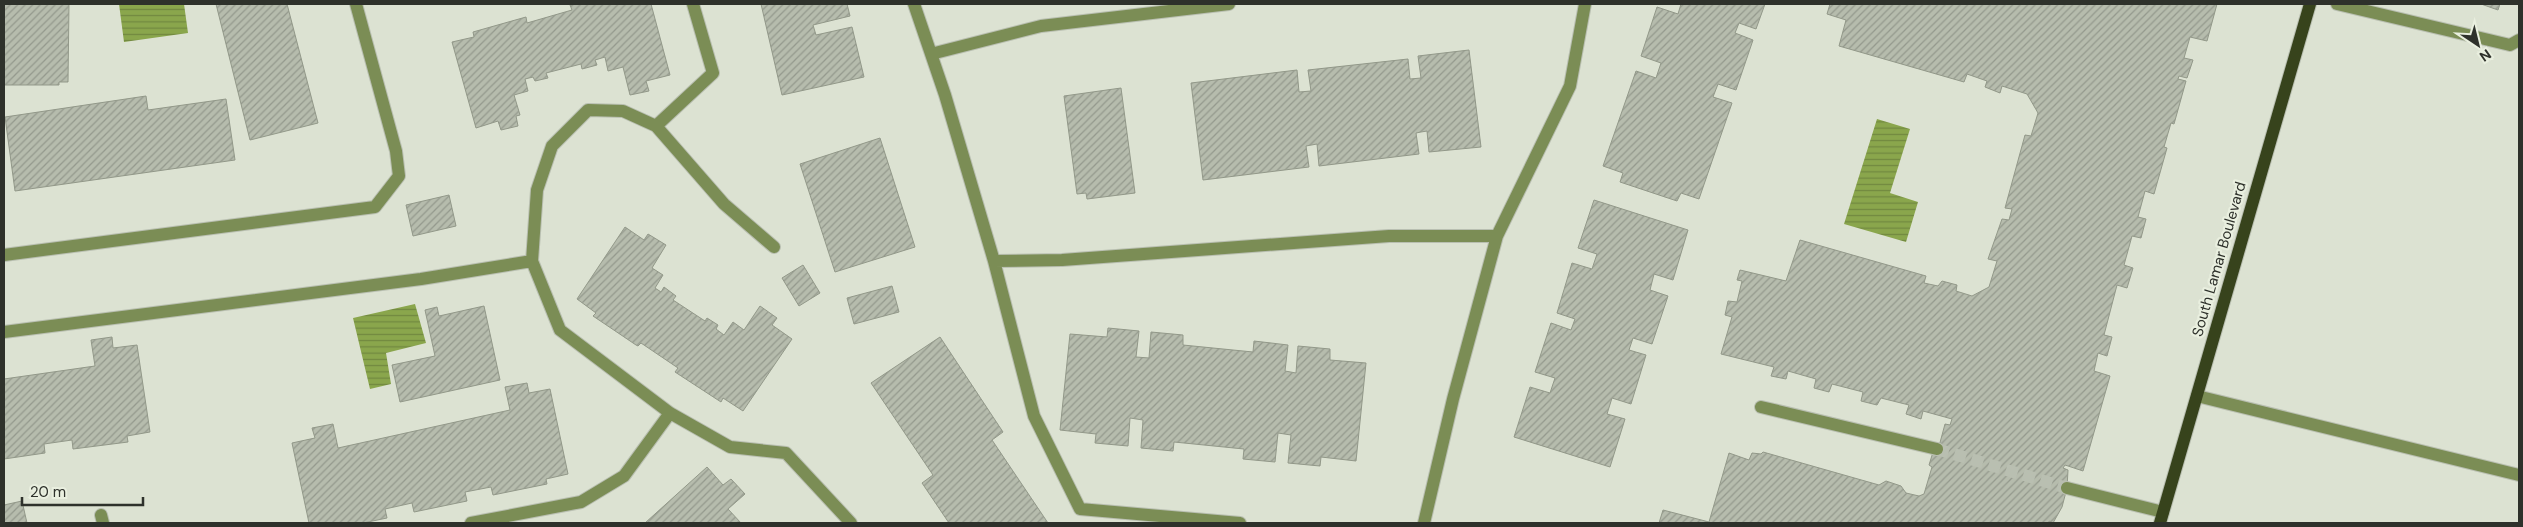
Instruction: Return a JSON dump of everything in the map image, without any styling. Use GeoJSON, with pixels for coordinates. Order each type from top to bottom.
{"type":"FeatureCollection","features":[{"type":"Feature","properties":{"kind":"main road","name":"South Lamar Boulevard"},"geometry":{"type":"LineString","coordinates":[[2161,518],[2310,4]]}},
{"type":"Feature","properties":{"kind":"lane"},"geometry":{"type":"LineString","coordinates":[[4,255],[374,206],[399,176],[396,151],[356,4]]}},
{"type":"Feature","properties":{"kind":"lane"},"geometry":{"type":"LineString","coordinates":[[656,126],[713,73],[693,4]]}},
{"type":"Feature","properties":{"kind":"lane"},"geometry":{"type":"LineString","coordinates":[[914,4],[994,261],[1034,416],[1080,509],[1240,523]]}},
{"type":"Feature","properties":{"kind":"lane"},"geometry":{"type":"LineString","coordinates":[[931,54],[1041,26],[1229,4]]}},
{"type":"Feature","properties":{"kind":"lane"},"geometry":{"type":"LineString","coordinates":[[1424,523],[1453,399],[1498,236],[1570,86],[1585,4]]}},
{"type":"Feature","properties":{"kind":"lane"},"geometry":{"type":"LineString","coordinates":[[2337,4],[2510,45],[2519,40]]}},
{"type":"Feature","properties":{"kind":"lane"},"geometry":{"type":"LineString","coordinates":[[774,247],[724,204],[656,126],[623,111],[588,110],[552,146],[537,190],[532,261],[560,330],[670,413],[730,447],[786,453],[851,523]]}},
{"type":"Feature","properties":{"kind":"lane"},"geometry":{"type":"LineString","coordinates":[[994,261],[1062,260],[1389,236],[1498,236]]}},
{"type":"Feature","properties":{"kind":"lane"},"geometry":{"type":"LineString","coordinates":[[4,332],[421,279],[532,261]]}},
{"type":"Feature","properties":{"kind":"lane"},"geometry":{"type":"LineString","coordinates":[[2197,396],[2519,475]]}},
{"type":"Feature","properties":{"kind":"lane"},"geometry":{"type":"LineString","coordinates":[[1761,408],[1937,449]]}},
{"type":"Feature","properties":{"kind":"lane"},"geometry":{"type":"LineString","coordinates":[[471,523],[581,502],[624,476],[670,413]]}},
{"type":"Feature","properties":{"kind":"lane"},"geometry":{"type":"LineString","coordinates":[[2067,488],[2161,518]]}},
{"type":"Feature","properties":{"kind":"shaded area"},"geometry":{"type":"Polygon","coordinates":[[[119,4],[184,4],[188,33],[124,42],[119,4]]]}},
{"type":"Feature","properties":{"kind":"shaded area"},"geometry":{"type":"Polygon","coordinates":[[[1877,119],[1910,129],[1890,193],[1918,202],[1906,242],[1844,224],[1877,119]]]}},
{"type":"Feature","properties":{"kind":"shaded area"},"geometry":{"type":"Polygon","coordinates":[[[415,304],[426,343],[386,353],[391,384],[370,389],[353,318],[415,304]]]}},
{"type":"Feature","properties":{"kind":"building"},"geometry":{"type":"Polygon","coordinates":[[[4,4],[69,4],[68,82],[59,82],[59,85],[4,85],[4,4]]]}},
{"type":"Feature","properties":{"kind":"building"},"geometry":{"type":"Polygon","coordinates":[[[216,4],[287,4],[318,123],[250,140],[216,4]]]}},
{"type":"Feature","properties":{"kind":"building"},"geometry":{"type":"Polygon","coordinates":[[[651,4],[670,75],[646,81],[649,91],[630,95],[623,67],[608,71],[605,57],[595,60],[597,65],[582,69],[581,64],[546,73],[548,78],[535,81],[533,77],[525,79],[528,91],[514,95],[520,115],[516,116],[518,126],[501,130],[498,121],[476,128],[452,42],[474,37],[473,32],[526,17],[527,23],[572,10],[570,5],[651,4]]]}},
{"type":"Feature","properties":{"kind":"building"},"geometry":{"type":"Polygon","coordinates":[[[761,4],[847,4],[850,16],[813,25],[816,35],[852,27],[864,77],[782,95],[761,4]]]}},
{"type":"Feature","properties":{"kind":"building"},"geometry":{"type":"Polygon","coordinates":[[[1681,4],[1765,4],[1756,29],[1739,23],[1735,33],[1753,40],[1736,90],[1718,84],[1713,97],[1732,103],[1699,199],[1681,193],[1677,201],[1620,182],[1623,173],[1603,166],[1636,71],[1656,78],[1661,63],[1641,56],[1657,7],[1678,14],[1681,4]]]}},
{"type":"Feature","properties":{"kind":"building"},"geometry":{"type":"Polygon","coordinates":[[[1830,4],[2217,4],[2207,41],[2190,37],[2184,58],[2193,60],[2187,78],[2179,76],[2178,79],[2186,81],[2174,124],[2171,123],[2164,147],[2167,148],[2154,194],[2145,191],[2138,217],[2146,219],[2141,238],[2132,236],[2124,265],[2133,268],[2127,288],[2117,285],[2104,335],[2112,337],[2107,356],[2098,353],[2094,371],[2110,376],[2083,471],[2065,465],[2063,468],[2068,470],[2067,488],[2062,507],[2053,523],[2049,521],[2049,523],[1659,523],[1663,510],[1709,522],[1729,453],[1749,460],[1752,453],[1761,454],[1763,452],[1879,485],[1886,481],[1901,486],[1906,493],[1919,496],[1924,494],[1932,467],[1929,465],[1934,449],[1938,450],[1945,424],[1950,425],[1952,419],[1923,411],[1921,419],[1906,414],[1909,405],[1881,398],[1877,405],[1861,401],[1863,392],[1832,384],[1829,392],[1814,388],[1816,379],[1788,371],[1786,379],[1771,376],[1774,367],[1721,354],[1732,317],[1725,315],[1728,301],[1737,302],[1742,281],[1737,280],[1740,270],[1786,281],[1800,240],[1926,276],[1924,283],[1938,286],[1942,281],[1957,285],[1956,291],[1972,296],[1989,287],[1997,261],[1988,259],[2002,219],[2009,220],[2012,209],[2005,208],[2025,135],[2031,136],[2038,113],[2027,94],[2002,86],[2000,93],[1985,87],[1987,81],[1967,74],[1964,82],[1839,46],[1846,20],[1827,14],[1830,4]]]}},
{"type":"Feature","properties":{"kind":"building"},"geometry":{"type":"Polygon","coordinates":[[[2481,4],[2500,4],[2498,10],[2481,4]]]}},
{"type":"Feature","properties":{"kind":"building"},"geometry":{"type":"Polygon","coordinates":[[[1469,50],[1481,147],[1429,152],[1427,131],[1416,133],[1419,154],[1319,166],[1317,144],[1306,146],[1309,167],[1203,180],[1191,83],[1297,70],[1299,92],[1311,91],[1308,70],[1408,59],[1410,79],[1421,78],[1418,56],[1469,50]]]}},
{"type":"Feature","properties":{"kind":"building"},"geometry":{"type":"Polygon","coordinates":[[[1121,88],[1135,193],[1087,199],[1086,193],[1077,194],[1064,96],[1121,88]]]}},
{"type":"Feature","properties":{"kind":"building"},"geometry":{"type":"Polygon","coordinates":[[[146,96],[148,110],[226,99],[235,160],[15,191],[5,117],[146,96]]]}},
{"type":"Feature","properties":{"kind":"building"},"geometry":{"type":"Polygon","coordinates":[[[880,138],[915,247],[835,272],[800,164],[880,138]]]}},
{"type":"Feature","properties":{"kind":"building"},"geometry":{"type":"Polygon","coordinates":[[[449,195],[456,226],[413,236],[406,205],[449,195]]]}},
{"type":"Feature","properties":{"kind":"building"},"geometry":{"type":"Polygon","coordinates":[[[1594,200],[1688,230],[1673,280],[1654,274],[1650,290],[1668,296],[1652,344],[1633,338],[1629,350],[1646,355],[1631,404],[1612,398],[1607,414],[1625,419],[1610,467],[1514,437],[1530,387],[1550,393],[1555,378],[1535,372],[1551,323],[1571,330],[1575,319],[1557,313],[1572,263],[1592,269],[1597,254],[1578,248],[1594,200]]]}},
{"type":"Feature","properties":{"kind":"building"},"geometry":{"type":"Polygon","coordinates":[[[625,227],[644,240],[648,234],[666,245],[652,268],[663,275],[655,288],[661,292],[664,287],[676,296],[673,300],[705,321],[707,318],[718,325],[716,329],[724,335],[733,322],[744,330],[760,306],[777,318],[772,325],[792,339],[743,411],[723,398],[721,402],[675,372],[678,368],[641,343],[638,346],[636,345],[593,316],[596,313],[577,299],[625,227]]]}},
{"type":"Feature","properties":{"kind":"building"},"geometry":{"type":"Polygon","coordinates":[[[803,265],[820,293],[799,306],[782,278],[803,265]]]}},
{"type":"Feature","properties":{"kind":"building"},"geometry":{"type":"Polygon","coordinates":[[[892,286],[899,312],[854,324],[847,298],[892,286]]]}},
{"type":"Feature","properties":{"kind":"building"},"geometry":{"type":"Polygon","coordinates":[[[484,306],[500,380],[400,402],[392,365],[435,356],[425,310],[437,307],[439,316],[484,306]]]}},
{"type":"Feature","properties":{"kind":"building"},"geometry":{"type":"Polygon","coordinates":[[[1108,328],[1139,331],[1136,357],[1149,358],[1151,332],[1183,335],[1183,345],[1253,352],[1254,341],[1288,345],[1285,371],[1296,373],[1298,346],[1330,349],[1330,360],[1366,363],[1356,461],[1321,457],[1320,466],[1288,463],[1291,435],[1278,433],[1275,462],[1243,459],[1244,449],[1174,442],[1173,451],[1141,448],[1143,420],[1130,418],[1128,446],[1095,443],[1096,434],[1060,430],[1070,334],[1107,337],[1108,328]]]}},
{"type":"Feature","properties":{"kind":"building"},"geometry":{"type":"Polygon","coordinates":[[[112,337],[113,348],[137,345],[150,432],[127,436],[128,442],[73,449],[72,440],[44,444],[45,453],[4,459],[4,379],[95,366],[91,340],[112,337]]]}},
{"type":"Feature","properties":{"kind":"building"},"geometry":{"type":"Polygon","coordinates":[[[940,337],[1003,432],[992,440],[1048,523],[949,523],[922,483],[933,475],[871,383],[940,337]]]}},
{"type":"Feature","properties":{"kind":"building"},"geometry":{"type":"Polygon","coordinates":[[[527,383],[529,393],[550,389],[568,474],[546,479],[547,484],[493,495],[491,487],[465,492],[467,501],[414,512],[412,503],[385,509],[387,518],[363,523],[309,523],[292,443],[315,438],[312,428],[333,424],[338,448],[510,410],[505,387],[527,383]]]}},
{"type":"Feature","properties":{"kind":"building"},"geometry":{"type":"Polygon","coordinates":[[[707,467],[723,485],[731,479],[745,494],[728,509],[741,523],[645,523],[707,467]]]}},
{"type":"Feature","properties":{"kind":"building"},"geometry":{"type":"Polygon","coordinates":[[[22,501],[27,523],[4,523],[4,505],[22,501]]]}},
{"type":"Feature","properties":{"kind":"tunnel"},"geometry":{"type":"LineString","coordinates":[[1937,449],[2067,488]]}}]}
